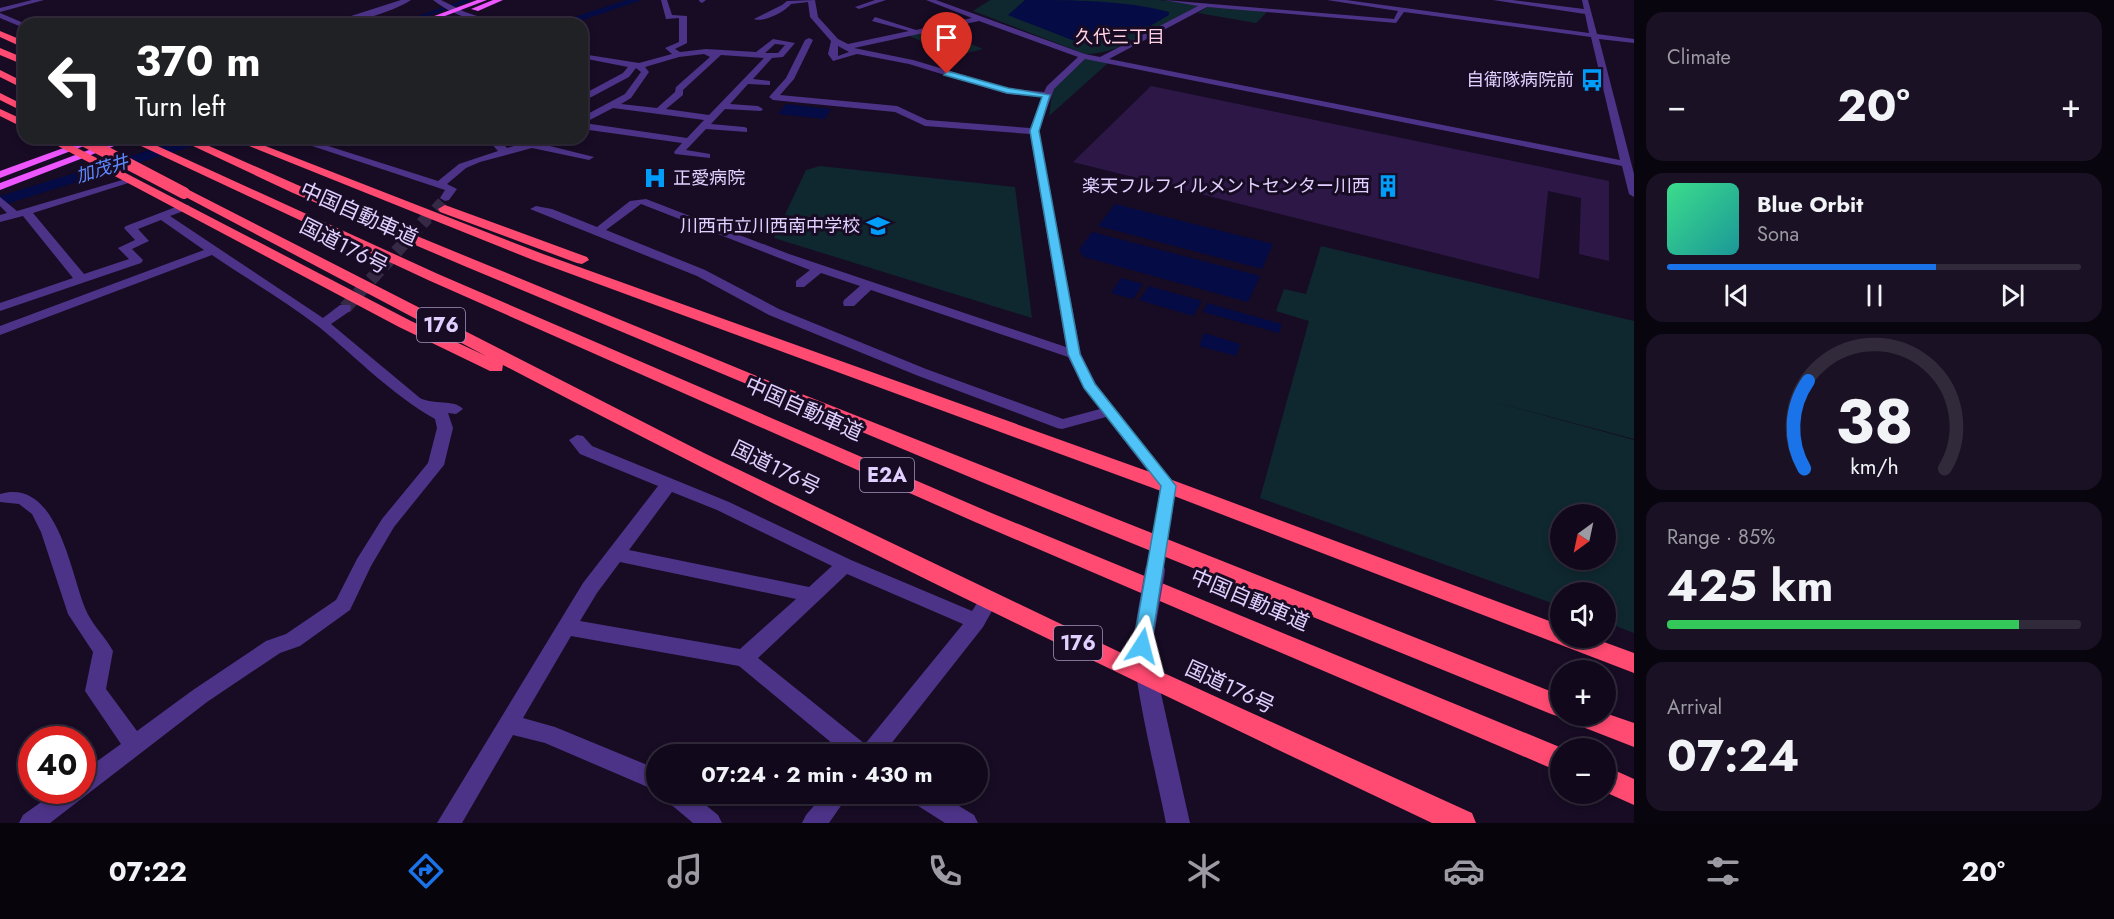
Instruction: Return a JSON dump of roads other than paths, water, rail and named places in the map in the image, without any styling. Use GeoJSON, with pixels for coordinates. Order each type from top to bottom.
{"type":"FeatureCollection","features":[{"type":"Feature","properties":{"kind":"highway"},"geometry":{"type":"LineString","coordinates":[[0,23],[18,29]]}},
{"type":"Feature","properties":{"kind":"highway"},"geometry":{"type":"LineString","coordinates":[[0,34],[18,42]]}},
{"type":"Feature","properties":{"kind":"highway"},"geometry":{"type":"LineString","coordinates":[[0,51],[18,59]]}},
{"type":"Feature","properties":{"kind":"highway"},"geometry":{"type":"LineString","coordinates":[[0,74],[18,83]]}},
{"type":"Feature","properties":{"kind":"highway"},"geometry":{"type":"LineString","coordinates":[[0,96],[18,106]]}},
{"type":"Feature","properties":{"kind":"highway"},"geometry":{"type":"LineString","coordinates":[[0,112],[18,122]]}},
{"type":"Feature","properties":{"kind":"highway","name":"中国自動車道"},"geometry":{"type":"LineString","coordinates":[[143,144],[218,180],[982,517],[1550,756]]}},
{"type":"Feature","properties":{"kind":"highway","name":"中国自動車道"},"geometry":{"type":"LineString","coordinates":[[195,144],[248,169],[1006,486],[1550,702]]}},
{"type":"Feature","properties":{"kind":"highway"},"geometry":{"type":"LineString","coordinates":[[249,144],[538,257],[811,354],[1168,486],[1550,631]]}},
{"type":"Feature","properties":{"kind":"highway"},"geometry":{"type":"LineString","coordinates":[[280,144],[538,243],[811,354]]}},
{"type":"Feature","properties":{"kind":"highway"},"geometry":{"type":"LineString","coordinates":[[77,148],[133,180],[185,200]]}},
{"type":"Feature","properties":{"kind":"highway","name":"国道176号"},"geometry":{"type":"LineString","coordinates":[[77,148],[697,458],[1146,676],[1462,823]]}},
{"type":"Feature","properties":{"kind":"highway"},"geometry":{"type":"LineString","coordinates":[[1594,648],[1634,663]]}},
{"type":"Feature","properties":{"kind":"highway"},"geometry":{"type":"LineString","coordinates":[[1610,726],[1634,735]]}},
{"type":"Feature","properties":{"kind":"highway"},"geometry":{"type":"LineString","coordinates":[[1616,784],[1634,792]]}},
{"type":"Feature","properties":{"kind":"main road"},"geometry":{"type":"LineString","coordinates":[[446,18],[484,0]]}},
{"type":"Feature","properties":{"kind":"main road"},"geometry":{"type":"LineString","coordinates":[[438,18],[500,0]]}},
{"type":"Feature","properties":{"kind":"main road"},"geometry":{"type":"LineString","coordinates":[[0,175],[77,148],[98,144]]}},
{"type":"Feature","properties":{"kind":"main road"},"geometry":{"type":"LineString","coordinates":[[0,187],[77,148]]}},
{"type":"Feature","properties":{"kind":"street"},"geometry":{"type":"LineString","coordinates":[[0,10],[41,0]]}},
{"type":"Feature","properties":{"kind":"street"},"geometry":{"type":"LineString","coordinates":[[350,18],[408,0]]}},
{"type":"Feature","properties":{"kind":"street"},"geometry":{"type":"LineString","coordinates":[[436,0],[458,12],[478,18]]}},
{"type":"Feature","properties":{"kind":"street"},"geometry":{"type":"LineString","coordinates":[[664,0],[669,17],[683,16],[684,43],[669,48],[678,55]]}},
{"type":"Feature","properties":{"kind":"street"},"geometry":{"type":"LineString","coordinates":[[860,7],[883,0]]}},
{"type":"Feature","properties":{"kind":"street"},"geometry":{"type":"LineString","coordinates":[[929,0],[956,6],[1083,56],[1626,164]]}},
{"type":"Feature","properties":{"kind":"street"},"geometry":{"type":"LineString","coordinates":[[1167,0],[1395,21],[1402,10]]}},
{"type":"Feature","properties":{"kind":"street"},"geometry":{"type":"LineString","coordinates":[[1330,0],[1634,41]]}},
{"type":"Feature","properties":{"kind":"street"},"geometry":{"type":"LineString","coordinates":[[1496,0],[1587,12]]}},
{"type":"Feature","properties":{"kind":"street"},"geometry":{"type":"LineString","coordinates":[[1585,0],[1592,36],[1634,194]]}},
{"type":"Feature","properties":{"kind":"street"},"geometry":{"type":"LineString","coordinates":[[758,19],[784,7],[790,1],[811,1],[814,17],[835,41],[856,52],[910,62],[1007,91],[1046,95]]}},
{"type":"Feature","properties":{"kind":"street"},"geometry":{"type":"LineString","coordinates":[[380,2],[394,5]]}},
{"type":"Feature","properties":{"kind":"street"},"geometry":{"type":"LineString","coordinates":[[1102,60],[1206,4]]}},
{"type":"Feature","properties":{"kind":"street"},"geometry":{"type":"LineString","coordinates":[[0,15],[18,28]]}},
{"type":"Feature","properties":{"kind":"street"},"geometry":{"type":"LineString","coordinates":[[847,47],[982,18]]}},
{"type":"Feature","properties":{"kind":"street"},"geometry":{"type":"LineString","coordinates":[[875,19],[915,31]]}},
{"type":"Feature","properties":{"kind":"street"},"geometry":{"type":"LineString","coordinates":[[809,40],[790,79],[773,97],[897,109],[925,123],[1034,131]]}},
{"type":"Feature","properties":{"kind":"street"},"geometry":{"type":"LineString","coordinates":[[588,96],[627,75],[636,66],[678,55],[696,52],[770,56],[780,55],[791,43],[773,41],[758,55]]}},
{"type":"Feature","properties":{"kind":"street"},"geometry":{"type":"LineString","coordinates":[[835,41],[832,54],[836,59],[856,52]]}},
{"type":"Feature","properties":{"kind":"street"},"geometry":{"type":"LineString","coordinates":[[729,53],[736,42]]}},
{"type":"Feature","properties":{"kind":"street"},"geometry":{"type":"LineString","coordinates":[[868,42],[910,62]]}},
{"type":"Feature","properties":{"kind":"street"},"geometry":{"type":"LineString","coordinates":[[658,112],[680,93],[679,89],[717,55],[696,52]]}},
{"type":"Feature","properties":{"kind":"street"},"geometry":{"type":"LineString","coordinates":[[706,156],[678,154],[770,56]]}},
{"type":"Feature","properties":{"kind":"street"},"geometry":{"type":"LineString","coordinates":[[1083,56],[1050,88],[1034,131],[1074,354],[1089,385],[1168,486],[1142,646],[1146,676],[1178,823]]}},
{"type":"Feature","properties":{"kind":"street"},"geometry":{"type":"LineString","coordinates":[[588,57],[636,66],[645,72],[628,96],[588,118]]}},
{"type":"Feature","properties":{"kind":"street"},"geometry":{"type":"LineString","coordinates":[[723,86],[767,83]]}},
{"type":"Feature","properties":{"kind":"street"},"geometry":{"type":"LineString","coordinates":[[611,105],[658,112],[744,130]]}},
{"type":"Feature","properties":{"kind":"street"},"geometry":{"type":"LineString","coordinates":[[723,106],[758,109]]}},
{"type":"Feature","properties":{"kind":"street"},"geometry":{"type":"LineString","coordinates":[[588,127],[690,141]]}},
{"type":"Feature","properties":{"kind":"street"},"geometry":{"type":"LineString","coordinates":[[311,144],[452,189],[445,198]]}},
{"type":"Feature","properties":{"kind":"street"},"geometry":{"type":"LineString","coordinates":[[497,144],[506,152]]}},
{"type":"Feature","properties":{"kind":"street"},"geometry":{"type":"LineString","coordinates":[[440,186],[448,174],[478,159],[538,144]]}},
{"type":"Feature","properties":{"kind":"street"},"geometry":{"type":"LineString","coordinates":[[535,146],[589,157]]}},
{"type":"Feature","properties":{"kind":"street"},"geometry":{"type":"LineString","coordinates":[[0,219],[133,180]]}},
{"type":"Feature","properties":{"kind":"street"},"geometry":{"type":"LineString","coordinates":[[0,200],[21,213],[81,279]]}},
{"type":"Feature","properties":{"kind":"street"},"geometry":{"type":"LineString","coordinates":[[2,303],[136,260],[124,248],[143,242],[130,228],[162,216],[185,200]]}},
{"type":"Feature","properties":{"kind":"street"},"geometry":{"type":"LineString","coordinates":[[598,231],[634,202],[642,201],[820,268],[1074,354]]}},
{"type":"Feature","properties":{"kind":"street"},"geometry":{"type":"LineString","coordinates":[[536,209],[548,211],[701,273],[795,321],[921,372],[1062,424],[1109,411]]}},
{"type":"Feature","properties":{"kind":"street"},"geometry":{"type":"LineString","coordinates":[[96,775],[210,689],[273,647],[293,640],[343,605],[363,564],[388,523],[436,465],[445,428],[442,416],[426,407],[356,354],[324,324],[211,251],[162,216]]}},
{"type":"Feature","properties":{"kind":"street"},"geometry":{"type":"LineString","coordinates":[[0,331],[83,302],[93,295],[211,251]]}},
{"type":"Feature","properties":{"kind":"street"},"geometry":{"type":"LineString","coordinates":[[800,285],[820,268]]}},
{"type":"Feature","properties":{"kind":"street"},"geometry":{"type":"LineString","coordinates":[[849,303],[869,285]]}},
{"type":"Feature","properties":{"kind":"street"},"geometry":{"type":"LineString","coordinates":[[324,324],[345,308]]}},
{"type":"Feature","properties":{"kind":"street"},"geometry":{"type":"LineString","coordinates":[[426,407],[456,409]]}},
{"type":"Feature","properties":{"kind":"street"},"geometry":{"type":"LineString","coordinates":[[577,440],[586,450],[723,506],[845,565],[976,621]]}},
{"type":"Feature","properties":{"kind":"street"},"geometry":{"type":"LineString","coordinates":[[449,823],[567,627],[615,554],[668,484]]}},
{"type":"Feature","properties":{"kind":"street"},"geometry":{"type":"LineString","coordinates":[[5,498],[21,498],[39,510],[50,532],[77,614],[103,651],[95,691],[134,745]]}},
{"type":"Feature","properties":{"kind":"street"},"geometry":{"type":"LineString","coordinates":[[615,554],[813,595]]}},
{"type":"Feature","properties":{"kind":"street"},"geometry":{"type":"LineString","coordinates":[[744,658],[845,565]]}},
{"type":"Feature","properties":{"kind":"street"},"geometry":{"type":"LineString","coordinates":[[878,744],[976,621],[989,600]]}},
{"type":"Feature","properties":{"kind":"street"},"geometry":{"type":"LineString","coordinates":[[567,627],[744,658],[849,744]]}},
{"type":"Feature","properties":{"kind":"street"},"geometry":{"type":"LineString","coordinates":[[508,724],[547,734],[646,775]]}},
{"type":"Feature","properties":{"kind":"street"},"geometry":{"type":"LineString","coordinates":[[31,823],[57,804]]}},
{"type":"Feature","properties":{"kind":"street"},"geometry":{"type":"LineString","coordinates":[[688,804],[710,823]]}},
{"type":"Feature","properties":{"kind":"street"},"geometry":{"type":"LineString","coordinates":[[814,823],[830,804]]}},
{"type":"Feature","properties":{"kind":"street"},"geometry":{"type":"LineString","coordinates":[[936,804],[966,823]]}},
{"type":"Feature","properties":{"kind":"waterway"},"geometry":{"type":"LineString","coordinates":[[417,18],[468,0]]}},
{"type":"Feature","properties":{"kind":"waterway","name":"加茂井"},"geometry":{"type":"LineString","coordinates":[[578,18],[637,0]]}},
{"type":"Feature","properties":{"kind":"waterway","name":"加茂井"},"geometry":{"type":"LineString","coordinates":[[0,201],[185,144]]}},
{"type":"Feature","properties":{"kind":"tunnel"},"geometry":{"type":"LineString","coordinates":[[425,220],[445,198]]}},
{"type":"Feature","properties":{"kind":"tunnel"},"geometry":{"type":"LineString","coordinates":[[345,308],[427,218]]}},
{"type":"Feature","properties":{"kind":"place","name":"自衛隊病院前"},"geometry":{"type":"Point","coordinates":[1592,80]}},
{"type":"Feature","properties":{"kind":"place","name":"正愛病院"},"geometry":{"type":"Point","coordinates":[655,178]}},
{"type":"Feature","properties":{"kind":"place","name":"楽天フルフィルメントセンター川西"},"geometry":{"type":"Point","coordinates":[1388,186]}},
{"type":"Feature","properties":{"kind":"place","name":"川西市立川西南中学校"},"geometry":{"type":"Point","coordinates":[878,226]}},
{"type":"Feature","properties":{"kind":"district","name":"久代三丁目"},"geometry":{"type":"Point","coordinates":[1120,37]}}]}
